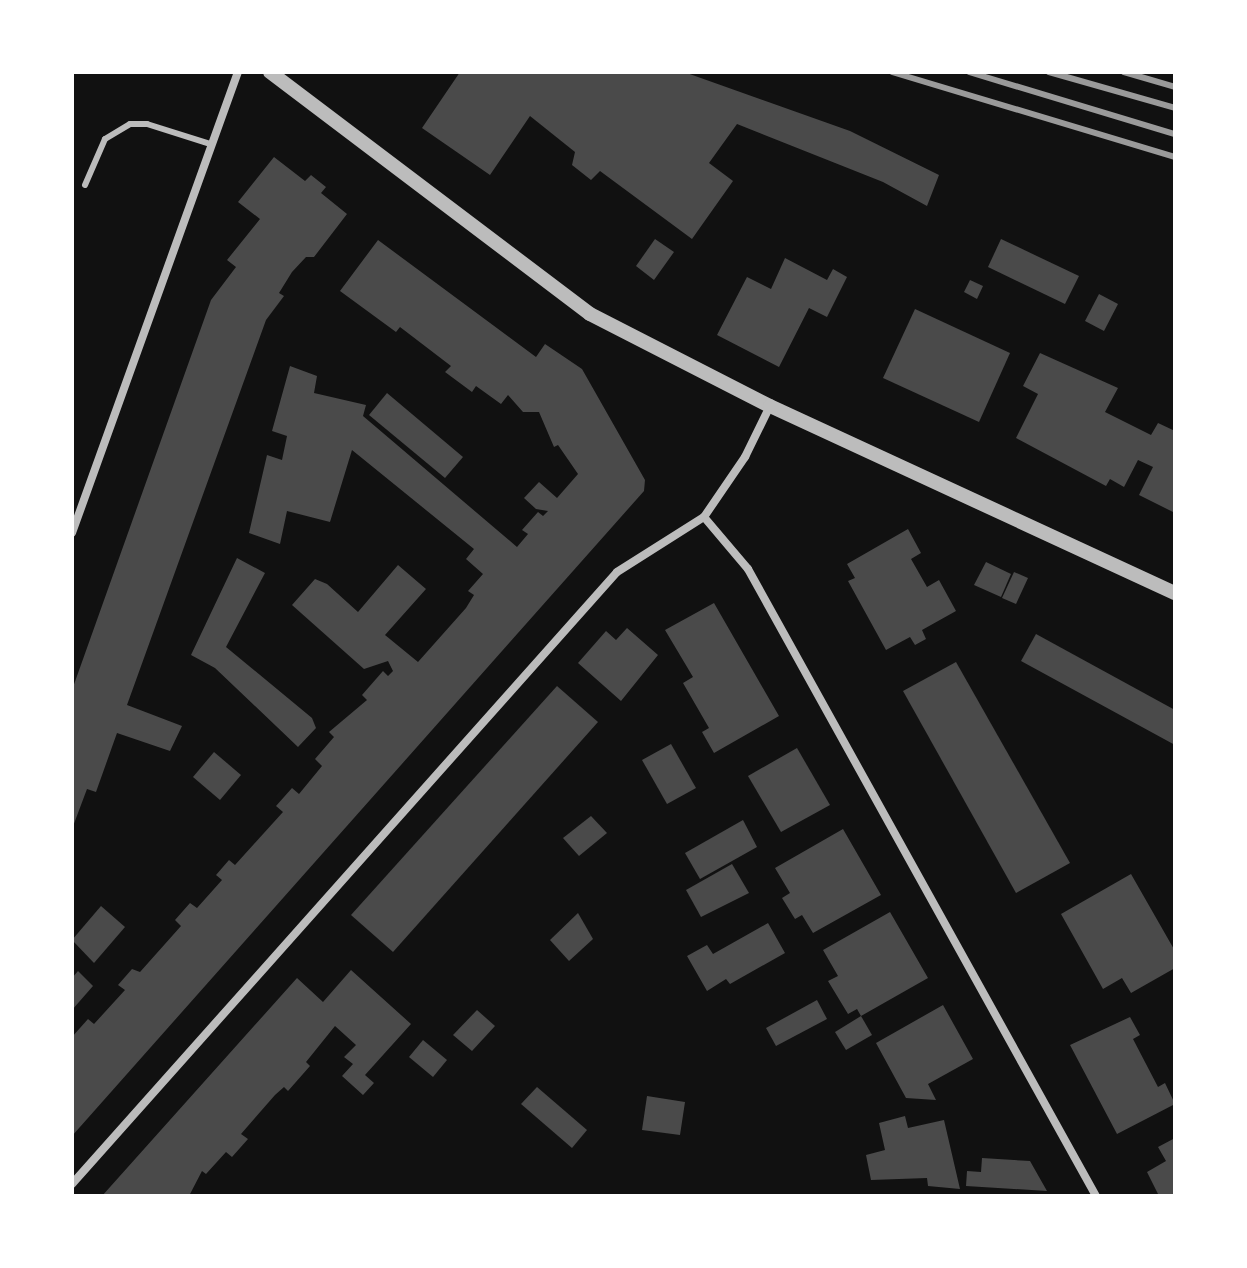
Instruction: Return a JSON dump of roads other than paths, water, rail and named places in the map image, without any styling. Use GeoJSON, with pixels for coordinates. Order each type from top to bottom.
{"type":"FeatureCollection","features":[{"type":"Feature","properties":{"kind":"street"},"geometry":{"type":"LineString","coordinates":[[72,533],[238,72]]}},
{"type":"Feature","properties":{"kind":"street"},"geometry":{"type":"LineString","coordinates":[[270,72],[590,314],[770,406],[1175,593]]}},
{"type":"Feature","properties":{"kind":"street"},"geometry":{"type":"LineString","coordinates":[[72,1184],[617,572],[704,517],[745,457],[770,406]]}},
{"type":"Feature","properties":{"kind":"street"},"geometry":{"type":"LineString","coordinates":[[704,517],[748,569],[1096,1196]]}},
{"type":"Feature","properties":{"kind":"lane"},"geometry":{"type":"LineString","coordinates":[[85,185],[105,139],[130,124],[147,124],[210,144]]}},
{"type":"Feature","properties":{"kind":"railway"},"geometry":{"type":"LineString","coordinates":[[892,72],[1175,157]]}},
{"type":"Feature","properties":{"kind":"railway"},"geometry":{"type":"LineString","coordinates":[[969,72],[1175,134]]}},
{"type":"Feature","properties":{"kind":"railway"},"geometry":{"type":"LineString","coordinates":[[1049,72],[1175,108]]}},
{"type":"Feature","properties":{"kind":"railway"},"geometry":{"type":"LineString","coordinates":[[1124,72],[1175,87]]}}]}
